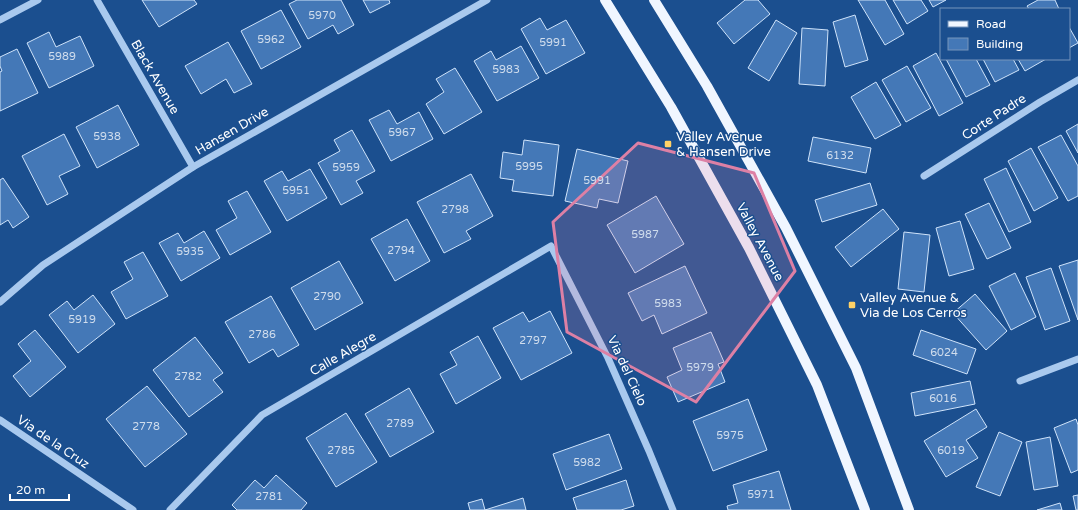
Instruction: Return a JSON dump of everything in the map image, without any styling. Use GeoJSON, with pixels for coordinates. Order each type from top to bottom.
{"type":"FeatureCollection","features":[{"type":"Feature","properties":{"kind":"main road","name":"Valley Avenue"},"geometry":{"type":"LineString","coordinates":[[605,0],[671,107],[749,248],[817,385],[865,510]]}},
{"type":"Feature","properties":{"kind":"main road"},"geometry":{"type":"LineString","coordinates":[[654,0],[707,86],[786,228],[856,368],[909,510]]}},
{"type":"Feature","properties":{"kind":"street"},"geometry":{"type":"LineString","coordinates":[[0,20],[38,0]]}},
{"type":"Feature","properties":{"kind":"street","name":"Black Avenue"},"geometry":{"type":"LineString","coordinates":[[97,0],[193,167]]}},
{"type":"Feature","properties":{"kind":"street","name":"Hansen Drive"},"geometry":{"type":"LineString","coordinates":[[0,302],[43,265],[193,167],[488,0]]}},
{"type":"Feature","properties":{"kind":"street","name":"Corte Padre"},"geometry":{"type":"LineString","coordinates":[[924,176],[1040,102],[1078,80]]}},
{"type":"Feature","properties":{"kind":"street","name":"Calle Alegre"},"geometry":{"type":"LineString","coordinates":[[170,510],[262,415],[551,246]]}},
{"type":"Feature","properties":{"kind":"street","name":"Via del Cielo"},"geometry":{"type":"LineString","coordinates":[[551,246],[608,358],[673,510]]}},
{"type":"Feature","properties":{"kind":"street"},"geometry":{"type":"LineString","coordinates":[[1020,382],[1078,359]]}},
{"type":"Feature","properties":{"kind":"street","name":"Via de la Cruz"},"geometry":{"type":"LineString","coordinates":[[0,420],[133,510]]}},
{"type":"Feature","properties":{"kind":"highlighted area"},"geometry":{"type":"Polygon","coordinates":[[[638,143],[754,173],[795,271],[696,402],[567,332],[553,222],[638,143]]]}},
{"type":"Feature","properties":{"kind":"building"},"geometry":{"type":"Polygon","coordinates":[[[142,0],[194,0],[197,4],[159,27],[142,0]]]}},
{"type":"Feature","properties":{"kind":"building"},"geometry":{"type":"Polygon","coordinates":[[[297,0],[341,0],[354,25],[338,34],[333,25],[308,39],[289,4],[297,0]]]}},
{"type":"Feature","properties":{"kind":"building"},"geometry":{"type":"Polygon","coordinates":[[[363,0],[389,0],[390,3],[370,13],[363,0]]]}},
{"type":"Feature","properties":{"kind":"building"},"geometry":{"type":"Polygon","coordinates":[[[745,0],[758,0],[770,14],[734,44],[717,23],[745,0]]]}},
{"type":"Feature","properties":{"kind":"building"},"geometry":{"type":"Polygon","coordinates":[[[858,0],[885,0],[904,34],[885,45],[858,0]]]}},
{"type":"Feature","properties":{"kind":"building"},"geometry":{"type":"Polygon","coordinates":[[[893,0],[921,0],[928,11],[907,24],[893,0]]]}},
{"type":"Feature","properties":{"kind":"building"},"geometry":{"type":"Polygon","coordinates":[[[929,0],[946,0],[933,7],[929,0]]]}},
{"type":"Feature","properties":{"kind":"building"},"geometry":{"type":"Polygon","coordinates":[[[1038,0],[1055,0],[1059,8],[1028,8],[1027,6],[1038,0]]]}},
{"type":"Feature","properties":{"kind":"building"},"geometry":{"type":"Polygon","coordinates":[[[281,10],[301,47],[261,69],[241,31],[281,10]]]}},
{"type":"Feature","properties":{"kind":"building"},"geometry":{"type":"Polygon","coordinates":[[[855,15],[868,60],[845,67],[833,22],[855,15]]]}},
{"type":"Feature","properties":{"kind":"building"},"geometry":{"type":"Polygon","coordinates":[[[540,18],[547,30],[566,20],[585,53],[546,74],[521,29],[540,18]]]}},
{"type":"Feature","properties":{"kind":"building"},"geometry":{"type":"Polygon","coordinates":[[[776,20],[797,33],[769,81],[748,68],[776,20]]]}},
{"type":"Feature","properties":{"kind":"building"},"geometry":{"type":"Polygon","coordinates":[[[802,28],[828,30],[825,86],[799,84],[802,28]]]}},
{"type":"Feature","properties":{"kind":"building"},"geometry":{"type":"Polygon","coordinates":[[[1070,29],[1078,43],[1070,47],[1070,29]]]}},
{"type":"Feature","properties":{"kind":"building"},"geometry":{"type":"Polygon","coordinates":[[[49,32],[56,47],[80,36],[94,66],[49,88],[27,43],[49,32]]]}},
{"type":"Feature","properties":{"kind":"building"},"geometry":{"type":"Polygon","coordinates":[[[228,42],[252,84],[234,93],[226,79],[201,94],[185,66],[228,42]]]}},
{"type":"Feature","properties":{"kind":"building"},"geometry":{"type":"Polygon","coordinates":[[[521,46],[539,78],[497,101],[474,61],[491,51],[496,60],[521,46]]]}},
{"type":"Feature","properties":{"kind":"building"},"geometry":{"type":"Polygon","coordinates":[[[17,49],[38,93],[0,111],[0,72],[2,71],[0,66],[0,57],[17,49]]]}},
{"type":"Feature","properties":{"kind":"building"},"geometry":{"type":"Polygon","coordinates":[[[936,53],[963,103],[939,116],[913,66],[936,53]]]}},
{"type":"Feature","properties":{"kind":"building"},"geometry":{"type":"Polygon","coordinates":[[[947,60],[977,60],[990,85],[966,97],[947,60]]]}},
{"type":"Feature","properties":{"kind":"building"},"geometry":{"type":"Polygon","coordinates":[[[984,60],[1014,60],[1019,70],[995,82],[984,60]]]}},
{"type":"Feature","properties":{"kind":"building"},"geometry":{"type":"Polygon","coordinates":[[[1019,60],[1044,60],[1025,71],[1019,60]]]}},
{"type":"Feature","properties":{"kind":"building"},"geometry":{"type":"Polygon","coordinates":[[[907,66],[931,108],[906,122],[882,80],[907,66]]]}},
{"type":"Feature","properties":{"kind":"building"},"geometry":{"type":"Polygon","coordinates":[[[455,68],[482,112],[444,134],[426,104],[444,92],[436,79],[455,68]]]}},
{"type":"Feature","properties":{"kind":"building"},"geometry":{"type":"Polygon","coordinates":[[[876,82],[901,125],[875,139],[851,97],[876,82]]]}},
{"type":"Feature","properties":{"kind":"building"},"geometry":{"type":"Polygon","coordinates":[[[118,105],[139,145],[97,168],[76,127],[118,105]]]}},
{"type":"Feature","properties":{"kind":"building"},"geometry":{"type":"Polygon","coordinates":[[[389,110],[397,124],[419,112],[433,139],[391,161],[369,120],[389,110]]]}},
{"type":"Feature","properties":{"kind":"building"},"geometry":{"type":"Polygon","coordinates":[[[1078,124],[1078,153],[1066,131],[1078,124]]]}},
{"type":"Feature","properties":{"kind":"building"},"geometry":{"type":"Polygon","coordinates":[[[352,130],[375,171],[356,181],[363,193],[341,205],[318,163],[340,151],[334,140],[352,130]]]}},
{"type":"Feature","properties":{"kind":"building"},"geometry":{"type":"Polygon","coordinates":[[[64,134],[80,166],[59,176],[68,194],[47,205],[22,156],[64,134]]]}},
{"type":"Feature","properties":{"kind":"building"},"geometry":{"type":"Polygon","coordinates":[[[1061,135],[1078,166],[1078,196],[1068,201],[1038,147],[1061,135]]]}},
{"type":"Feature","properties":{"kind":"building"},"geometry":{"type":"Polygon","coordinates":[[[813,137],[871,148],[866,173],[808,161],[813,137]]]}},
{"type":"Feature","properties":{"kind":"building"},"geometry":{"type":"Polygon","coordinates":[[[524,140],[559,145],[553,196],[512,191],[514,180],[500,178],[503,152],[522,155],[524,140]]]}},
{"type":"Feature","properties":{"kind":"building"},"geometry":{"type":"Polygon","coordinates":[[[1031,148],[1058,198],[1034,211],[1008,161],[1031,148]]]}},
{"type":"Feature","properties":{"kind":"building"},"geometry":{"type":"Polygon","coordinates":[[[577,149],[628,161],[618,203],[599,199],[597,208],[565,201],[577,149]]]}},
{"type":"Feature","properties":{"kind":"building"},"geometry":{"type":"Polygon","coordinates":[[[1006,168],[1031,222],[1009,232],[984,179],[1006,168]]]}},
{"type":"Feature","properties":{"kind":"building"},"geometry":{"type":"Polygon","coordinates":[[[310,169],[327,198],[287,221],[264,181],[282,171],[288,181],[310,169]]]}},
{"type":"Feature","properties":{"kind":"building"},"geometry":{"type":"Polygon","coordinates":[[[471,174],[493,216],[466,231],[471,239],[444,253],[417,202],[471,174]]]}},
{"type":"Feature","properties":{"kind":"building"},"geometry":{"type":"Polygon","coordinates":[[[3,178],[29,217],[13,228],[8,220],[0,225],[0,180],[3,178]]]}},
{"type":"Feature","properties":{"kind":"building"},"geometry":{"type":"Polygon","coordinates":[[[870,183],[877,205],[822,222],[815,200],[870,183]]]}},
{"type":"Feature","properties":{"kind":"building"},"geometry":{"type":"Polygon","coordinates":[[[247,191],[271,232],[230,255],[216,230],[237,218],[228,201],[247,191]]]}},
{"type":"Feature","properties":{"kind":"building"},"geometry":{"type":"Polygon","coordinates":[[[656,196],[684,244],[635,273],[607,225],[656,196]]]}},
{"type":"Feature","properties":{"kind":"building"},"geometry":{"type":"Polygon","coordinates":[[[989,203],[1011,248],[987,259],[965,214],[989,203]]]}},
{"type":"Feature","properties":{"kind":"building"},"geometry":{"type":"Polygon","coordinates":[[[883,209],[899,229],[851,267],[835,247],[883,209]]]}},
{"type":"Feature","properties":{"kind":"building"},"geometry":{"type":"Polygon","coordinates":[[[407,219],[430,261],[395,281],[371,239],[407,219]]]}},
{"type":"Feature","properties":{"kind":"building"},"geometry":{"type":"Polygon","coordinates":[[[960,221],[974,269],[949,276],[936,228],[960,221]]]}},
{"type":"Feature","properties":{"kind":"building"},"geometry":{"type":"Polygon","coordinates":[[[204,231],[220,258],[181,281],[159,243],[178,233],[184,243],[204,231]]]}},
{"type":"Feature","properties":{"kind":"building"},"geometry":{"type":"Polygon","coordinates":[[[904,232],[930,235],[924,292],[898,289],[904,232]]]}},
{"type":"Feature","properties":{"kind":"building"},"geometry":{"type":"Polygon","coordinates":[[[143,252],[168,296],[126,319],[111,292],[133,279],[124,262],[143,252]]]}},
{"type":"Feature","properties":{"kind":"building"},"geometry":{"type":"Polygon","coordinates":[[[1078,260],[1078,320],[1059,266],[1078,260]]]}},
{"type":"Feature","properties":{"kind":"building"},"geometry":{"type":"Polygon","coordinates":[[[339,261],[363,303],[315,330],[291,288],[339,261]]]}},
{"type":"Feature","properties":{"kind":"building"},"geometry":{"type":"Polygon","coordinates":[[[685,266],[707,313],[662,334],[654,315],[642,321],[628,293],[685,266]]]}},
{"type":"Feature","properties":{"kind":"building"},"geometry":{"type":"Polygon","coordinates":[[[1051,268],[1070,321],[1045,330],[1026,277],[1051,268]]]}},
{"type":"Feature","properties":{"kind":"building"},"geometry":{"type":"Polygon","coordinates":[[[1015,273],[1036,317],[1011,330],[989,286],[1015,273]]]}},
{"type":"Feature","properties":{"kind":"building"},"geometry":{"type":"Polygon","coordinates":[[[975,294],[1007,331],[986,350],[953,313],[975,294]]]}},
{"type":"Feature","properties":{"kind":"building"},"geometry":{"type":"Polygon","coordinates":[[[93,295],[115,324],[78,353],[49,315],[67,301],[74,310],[93,295]]]}},
{"type":"Feature","properties":{"kind":"building"},"geometry":{"type":"Polygon","coordinates":[[[271,296],[299,345],[278,357],[273,349],[249,363],[225,322],[271,296]]]}},
{"type":"Feature","properties":{"kind":"building"},"geometry":{"type":"Polygon","coordinates":[[[550,311],[572,353],[521,380],[493,328],[523,312],[529,322],[550,311]]]}},
{"type":"Feature","properties":{"kind":"building"},"geometry":{"type":"Polygon","coordinates":[[[35,330],[66,367],[30,397],[13,376],[31,361],[18,344],[35,330]]]}},
{"type":"Feature","properties":{"kind":"building"},"geometry":{"type":"Polygon","coordinates":[[[921,330],[976,349],[967,374],[913,355],[921,330]]]}},
{"type":"Feature","properties":{"kind":"building"},"geometry":{"type":"Polygon","coordinates":[[[711,332],[724,362],[718,364],[725,382],[678,402],[667,377],[682,370],[673,348],[711,332]]]}},
{"type":"Feature","properties":{"kind":"building"},"geometry":{"type":"Polygon","coordinates":[[[478,336],[501,378],[456,404],[440,374],[457,365],[450,352],[478,336]]]}},
{"type":"Feature","properties":{"kind":"building"},"geometry":{"type":"Polygon","coordinates":[[[195,337],[223,373],[213,380],[223,392],[189,417],[153,370],[195,337]]]}},
{"type":"Feature","properties":{"kind":"building"},"geometry":{"type":"Polygon","coordinates":[[[970,381],[975,404],[915,416],[911,393],[970,381]]]}},
{"type":"Feature","properties":{"kind":"building"},"geometry":{"type":"Polygon","coordinates":[[[147,386],[187,434],[145,467],[106,419],[147,386]]]}},
{"type":"Feature","properties":{"kind":"building"},"geometry":{"type":"Polygon","coordinates":[[[409,388],[434,432],[390,457],[365,414],[409,388]]]}},
{"type":"Feature","properties":{"kind":"building"},"geometry":{"type":"Polygon","coordinates":[[[748,399],[767,450],[713,471],[693,421],[748,399]]]}},
{"type":"Feature","properties":{"kind":"building"},"geometry":{"type":"Polygon","coordinates":[[[976,409],[987,427],[966,440],[978,458],[946,477],[924,441],[976,409]]]}},
{"type":"Feature","properties":{"kind":"building"},"geometry":{"type":"Polygon","coordinates":[[[346,413],[377,462],[336,487],[306,438],[346,413]]]}},
{"type":"Feature","properties":{"kind":"building"},"geometry":{"type":"Polygon","coordinates":[[[1076,419],[1078,425],[1078,470],[1071,473],[1054,428],[1076,419]]]}},
{"type":"Feature","properties":{"kind":"building"},"geometry":{"type":"Polygon","coordinates":[[[999,432],[1022,442],[1000,496],[976,487],[999,432]]]}},
{"type":"Feature","properties":{"kind":"building"},"geometry":{"type":"Polygon","coordinates":[[[609,434],[622,469],[566,490],[553,454],[609,434]]]}},
{"type":"Feature","properties":{"kind":"building"},"geometry":{"type":"Polygon","coordinates":[[[1050,437],[1058,486],[1034,490],[1026,442],[1050,437]]]}},
{"type":"Feature","properties":{"kind":"building"},"geometry":{"type":"Polygon","coordinates":[[[779,471],[791,510],[728,510],[727,506],[738,503],[733,485],[779,471]]]}},
{"type":"Feature","properties":{"kind":"building"},"geometry":{"type":"Polygon","coordinates":[[[276,475],[307,503],[301,510],[237,510],[232,505],[255,480],[264,488],[276,475]]]}},
{"type":"Feature","properties":{"kind":"building"},"geometry":{"type":"Polygon","coordinates":[[[626,480],[634,506],[621,510],[577,510],[573,498],[626,480]]]}},
{"type":"Feature","properties":{"kind":"building"},"geometry":{"type":"Polygon","coordinates":[[[1078,495],[1078,510],[1076,510],[1073,496],[1078,495]]]}},
{"type":"Feature","properties":{"kind":"building"},"geometry":{"type":"Polygon","coordinates":[[[523,498],[526,510],[485,510],[523,498]]]}},
{"type":"Feature","properties":{"kind":"building"},"geometry":{"type":"Polygon","coordinates":[[[482,499],[485,510],[470,510],[468,503],[482,499]]]}},
{"type":"Feature","properties":{"kind":"building"},"geometry":{"type":"Polygon","coordinates":[[[1060,503],[1062,510],[1037,510],[1060,503]]]}},
{"type":"Feature","properties":{"kind":"place","name":"Valley Avenue & Hansen Drive"},"geometry":{"type":"Point","coordinates":[668,144]}},
{"type":"Feature","properties":{"kind":"place","name":"Valley Avenue & Via de Los Cerros"},"geometry":{"type":"Point","coordinates":[852,305]}}]}
